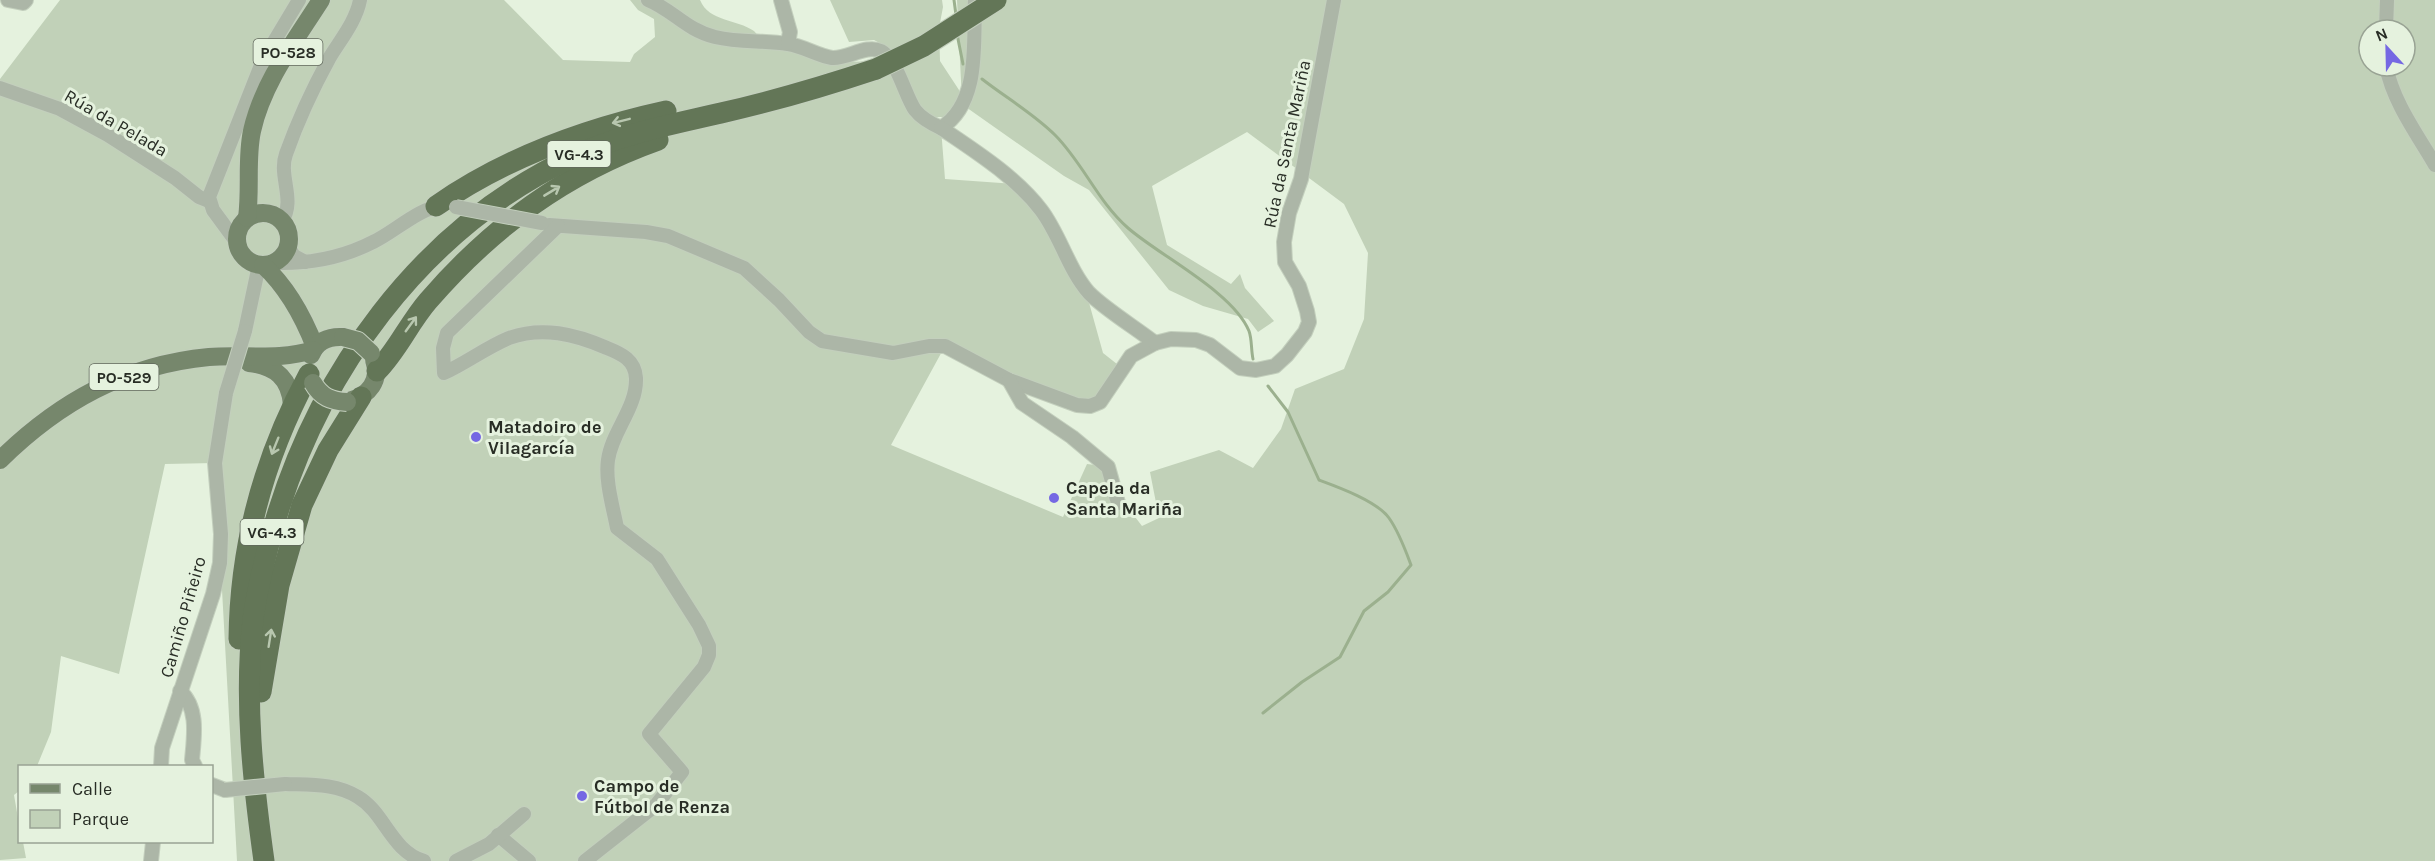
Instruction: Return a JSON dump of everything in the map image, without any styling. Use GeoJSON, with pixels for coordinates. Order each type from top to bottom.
{"type":"FeatureCollection","features":[{"type":"Feature","properties":{"kind":"highway","name":"VG-4.3"},"geometry":{"type":"LineString","coordinates":[[264,861],[253,779],[250,682],[253,620],[262,571],[277,515],[296,461],[314,420],[346,363],[382,311],[417,270],[455,233],[506,195],[573,157],[620,138],[823,87],[876,69],[924,46],[996,0]]}},
{"type":"Feature","properties":{"kind":"highway"},"geometry":{"type":"LineString","coordinates":[[446,207],[531,153],[606,125],[670,110],[823,87]]}},
{"type":"Feature","properties":{"kind":"highway"},"geometry":{"type":"LineString","coordinates":[[374,362],[465,260],[521,211],[551,191],[638,147],[685,130],[784,105],[823,87]]}},
{"type":"Feature","properties":{"kind":"highway"},"geometry":{"type":"LineString","coordinates":[[253,779],[240,726],[238,697],[239,607],[243,569],[256,499],[292,405],[310,376]]}},
{"type":"Feature","properties":{"kind":"highway"},"geometry":{"type":"LineString","coordinates":[[253,779],[261,690],[279,585],[302,505],[354,400]]}},
{"type":"Feature","properties":{"kind":"main road","name":"PO-528"},"geometry":{"type":"LineString","coordinates":[[246,220],[252,131],[273,75],[321,0]]}},
{"type":"Feature","properties":{"kind":"main road","name":"PO-528"},"geometry":{"type":"LineString","coordinates":[[250,166],[256,193],[275,217]]}},
{"type":"Feature","properties":{"kind":"main road"},"geometry":{"type":"LineString","coordinates":[[275,260],[245,258],[237,244],[239,230],[246,220],[257,214],[275,217],[289,236],[275,260],[274,275],[305,320],[314,348]]}},
{"type":"Feature","properties":{"kind":"main road"},"geometry":{"type":"LineString","coordinates":[[305,320],[321,332],[358,341],[374,362],[372,386],[354,400],[335,402],[325,398],[310,376],[309,360],[314,348],[327,338],[339,337]]}},
{"type":"Feature","properties":{"kind":"main road","name":"PO-529"},"geometry":{"type":"LineString","coordinates":[[0,460],[25,435],[52,414],[86,394],[124,377],[158,366],[206,357],[290,356],[314,348]]}},
{"type":"Feature","properties":{"kind":"main road","name":"PO-529"},"geometry":{"type":"LineString","coordinates":[[272,357],[294,362],[310,376]]}},
{"type":"Feature","properties":{"kind":"main road"},"geometry":{"type":"LineString","coordinates":[[158,366],[180,368],[251,363],[268,367],[281,375],[288,384],[292,405]]}},
{"type":"Feature","properties":{"kind":"street"},"geometry":{"type":"LineString","coordinates":[[8,0],[24,3],[26,0]]}},
{"type":"Feature","properties":{"kind":"street"},"geometry":{"type":"LineString","coordinates":[[237,244],[209,201],[211,189],[263,60],[299,0]]}},
{"type":"Feature","properties":{"kind":"street"},"geometry":{"type":"LineString","coordinates":[[275,217],[286,216],[288,200],[284,172],[285,156],[303,112],[349,27],[360,0]]}},
{"type":"Feature","properties":{"kind":"street"},"geometry":{"type":"LineString","coordinates":[[648,0],[656,3],[692,30],[716,37],[748,43],[788,43],[831,58],[872,49],[884,53],[897,72],[915,111],[929,123],[941,128],[984,157],[1031,198],[1057,236],[1090,293],[1155,343]]}},
{"type":"Feature","properties":{"kind":"street"},"geometry":{"type":"LineString","coordinates":[[781,0],[790,32],[788,43]]}},
{"type":"Feature","properties":{"kind":"street"},"geometry":{"type":"LineString","coordinates":[[941,128],[954,120],[968,93],[973,60],[975,0]]}},
{"type":"Feature","properties":{"kind":"street","name":"Rúa da Santa Mariña"},"geometry":{"type":"LineString","coordinates":[[446,207],[558,226],[646,232],[668,236],[744,267],[809,332],[822,340],[893,353],[929,346],[945,346],[1009,380],[1077,405],[1090,406],[1100,402],[1131,356],[1155,343],[1172,339],[1196,340],[1210,345],[1240,368],[1256,369],[1275,366],[1287,356],[1305,332],[1309,322],[1299,286],[1285,262],[1284,242],[1289,213],[1302,179],[1334,0]]}},
{"type":"Feature","properties":{"kind":"street"},"geometry":{"type":"LineString","coordinates":[[2386,18],[2387,0]]}},
{"type":"Feature","properties":{"kind":"street"},"geometry":{"type":"LineString","coordinates":[[2388,78],[2435,165]]}},
{"type":"Feature","properties":{"kind":"street","name":"Rúa da Pelada"},"geometry":{"type":"LineString","coordinates":[[0,87],[60,109],[108,135],[175,178],[199,197],[209,201]]}},
{"type":"Feature","properties":{"kind":"street"},"geometry":{"type":"LineString","coordinates":[[275,260],[294,256],[305,262],[325,259],[374,242],[446,207]]}},
{"type":"Feature","properties":{"kind":"street"},"geometry":{"type":"LineString","coordinates":[[219,218],[234,223],[246,220]]}},
{"type":"Feature","properties":{"kind":"street"},"geometry":{"type":"LineString","coordinates":[[558,226],[447,333],[443,348],[444,373],[508,339],[528,333],[563,333],[584,338],[623,354],[631,362],[636,376],[634,396],[614,439],[607,462],[617,528],[657,559],[699,625],[709,646],[709,655],[704,667],[649,734],[682,772],[656,805],[585,861]]}},
{"type":"Feature","properties":{"kind":"street","name":"Camiño Piñeiro"},"geometry":{"type":"LineString","coordinates":[[161,765],[162,748],[213,594],[220,563],[221,534],[215,463],[226,393],[245,331],[275,260]]}},
{"type":"Feature","properties":{"kind":"street","name":"Rúa da Santa Mariña"},"geometry":{"type":"LineString","coordinates":[[1009,380],[1022,403],[1072,436],[1108,467],[1118,503]]}},
{"type":"Feature","properties":{"kind":"street"},"geometry":{"type":"LineString","coordinates":[[180,691],[188,698],[193,714],[192,760],[194,765]]}},
{"type":"Feature","properties":{"kind":"street"},"geometry":{"type":"LineString","coordinates":[[218,788],[324,784],[359,797],[403,849],[424,861]]}},
{"type":"Feature","properties":{"kind":"street"},"geometry":{"type":"LineString","coordinates":[[456,861],[489,844],[524,814]]}},
{"type":"Feature","properties":{"kind":"street"},"geometry":{"type":"LineString","coordinates":[[498,835],[529,861]]}},
{"type":"Feature","properties":{"kind":"street"},"geometry":{"type":"LineString","coordinates":[[151,861],[153,843]]}},
{"type":"Feature","properties":{"kind":"green space"},"geometry":{"type":"Polygon","coordinates":[[[60,0],[504,0],[563,60],[630,62],[634,54],[655,37],[654,19],[638,10],[630,0],[700,0],[710,12],[754,31],[762,43],[775,43],[825,63],[873,61],[897,72],[915,111],[941,128],[945,179],[1015,184],[1041,210],[1088,299],[1103,353],[1122,368],[1100,402],[1077,405],[945,346],[891,445],[1063,517],[1087,464],[1112,467],[1129,509],[1142,526],[1159,518],[1150,472],[1219,450],[1253,468],[1281,429],[1295,389],[1344,369],[1364,319],[1368,253],[1344,204],[1247,132],[1152,186],[1167,245],[1231,284],[1240,274],[1245,288],[1274,321],[1258,332],[1248,319],[1203,306],[1169,290],[1089,190],[1064,176],[963,105],[951,117],[930,117],[920,108],[891,49],[874,40],[849,42],[830,0],[942,0],[939,28],[940,61],[959,90],[962,101],[957,0],[2435,0],[2435,861],[237,861],[215,463],[165,464],[119,674],[61,656],[51,732],[37,765],[18,765],[18,792],[14,795],[18,818],[18,843],[23,843],[26,858],[0,860],[0,79],[60,0]]]}},
{"type":"Feature","properties":{"kind":"waterway"},"geometry":{"type":"LineString","coordinates":[[954,0],[956,15]]}},
{"type":"Feature","properties":{"kind":"waterway"},"geometry":{"type":"LineString","coordinates":[[957,34],[963,64]]}},
{"type":"Feature","properties":{"kind":"waterway"},"geometry":{"type":"LineString","coordinates":[[982,79],[1055,135],[1117,218],[1128,228],[1228,302],[1249,331],[1253,359]]}},
{"type":"Feature","properties":{"kind":"waterway"},"geometry":{"type":"LineString","coordinates":[[1263,713],[1302,682],[1340,657],[1364,611],[1388,592],[1411,565],[1396,529],[1383,512],[1357,495],[1319,480],[1288,412],[1268,386]]}},
{"type":"Feature","properties":{"kind":"place","name":"Matadoiro de Vilagarcía"},"geometry":{"type":"Point","coordinates":[476,437]}},
{"type":"Feature","properties":{"kind":"place","name":"Capela da Santa Mariña"},"geometry":{"type":"Point","coordinates":[1054,498]}},
{"type":"Feature","properties":{"kind":"place","name":"Campo de Fútbol de Renza"},"geometry":{"type":"Point","coordinates":[582,796]}}]}
